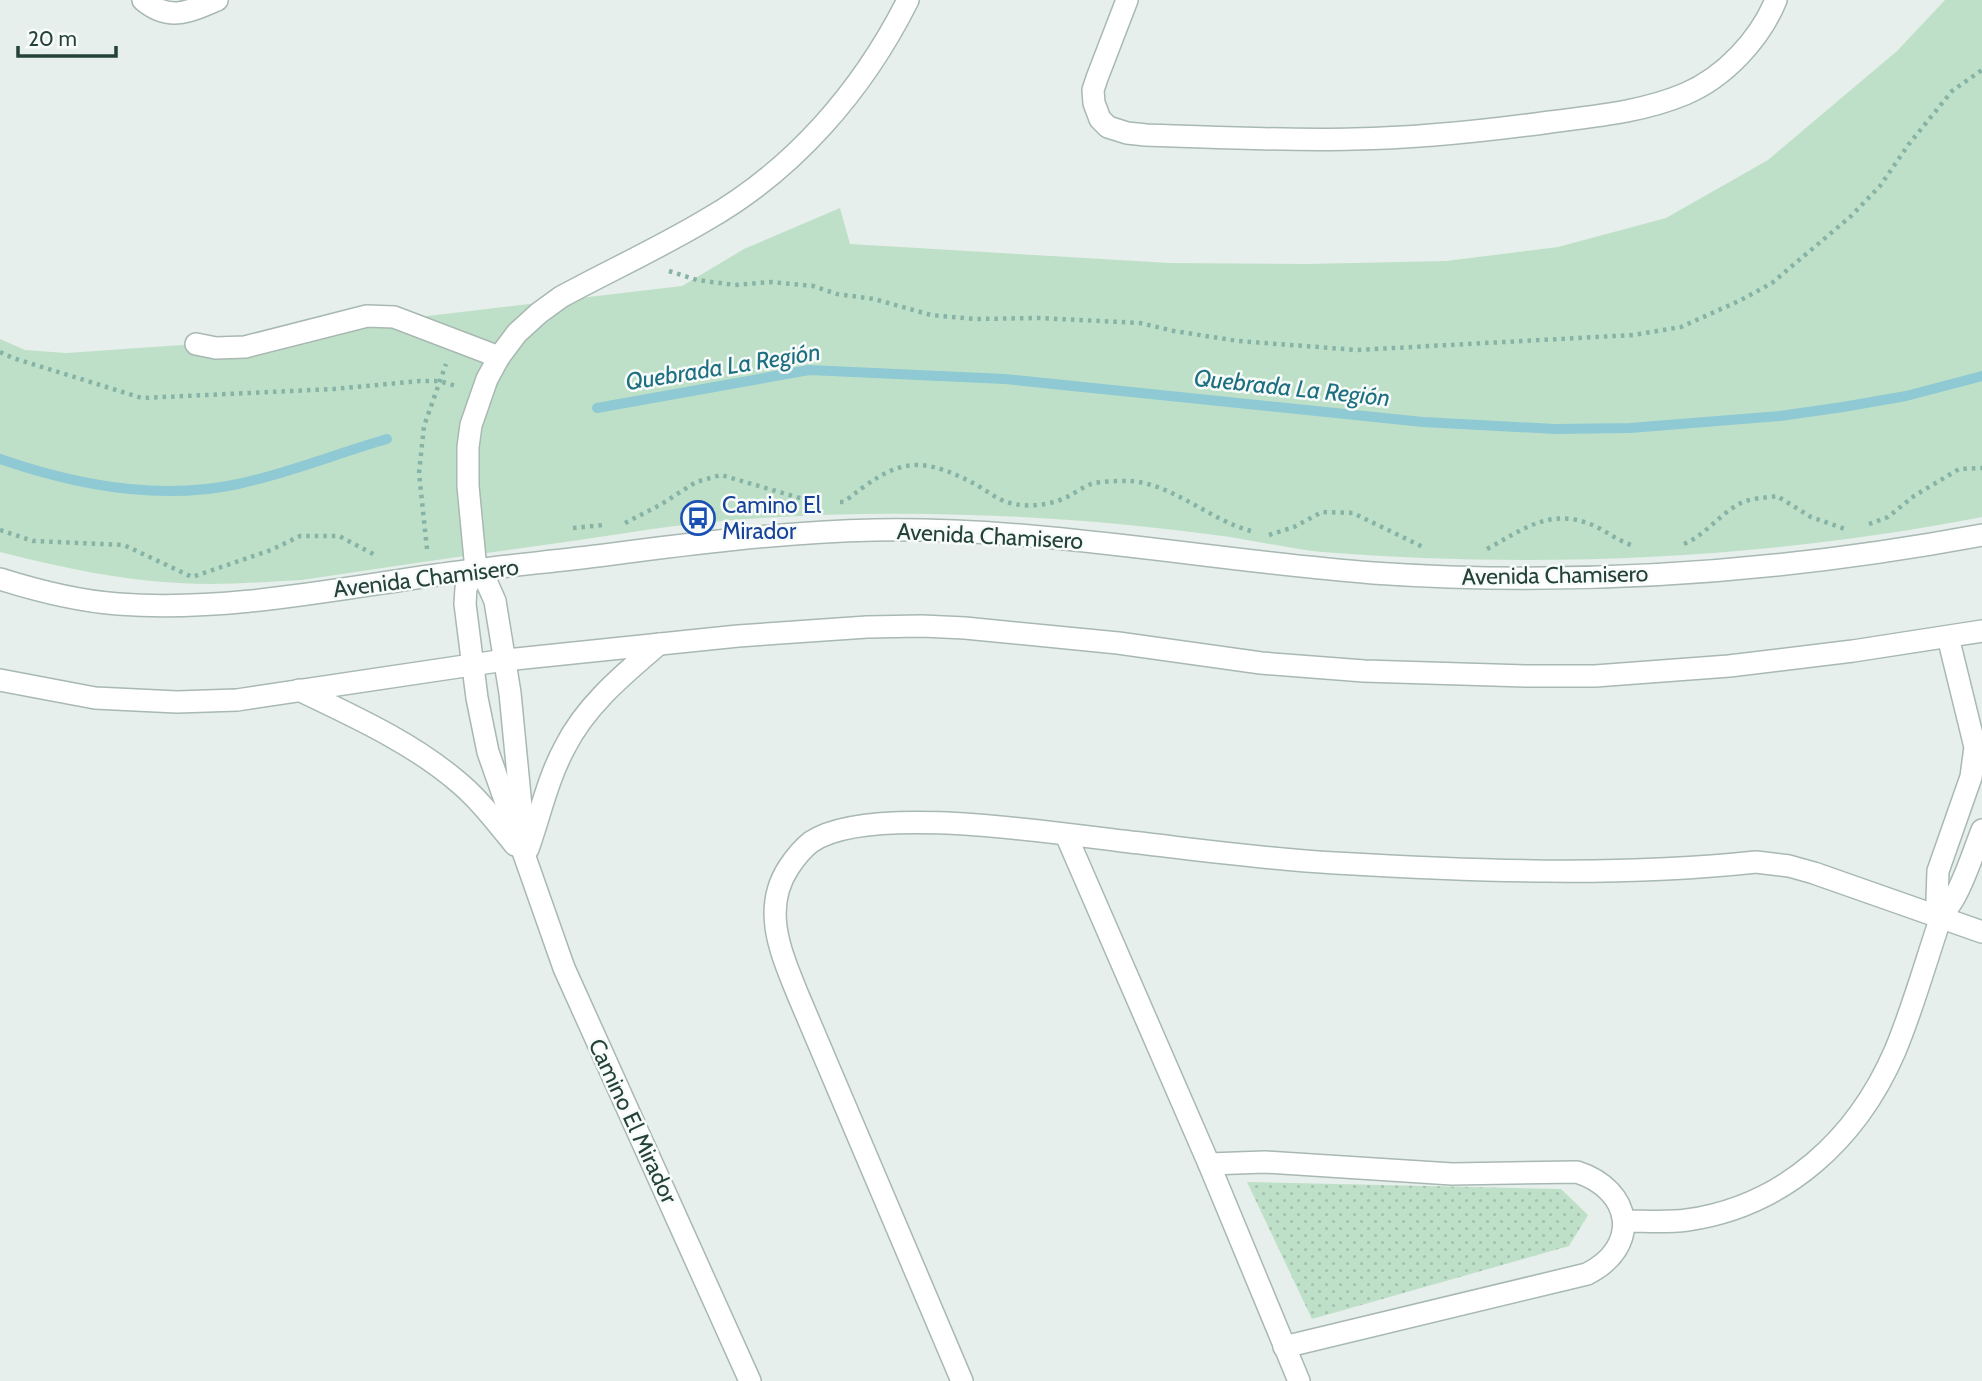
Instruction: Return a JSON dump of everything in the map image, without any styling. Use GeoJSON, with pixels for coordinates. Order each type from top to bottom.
{"type":"FeatureCollection","features":[{"type":"Feature","properties":{"kind":"street"},"geometry":{"type":"LineString","coordinates":[[143,0],[157,10],[171,14],[190,12],[217,0]]}},
{"type":"Feature","properties":{"kind":"street","name":"Camino El Mirador"},"geometry":{"type":"LineString","coordinates":[[750,1381],[575,992],[488,752],[471,664],[465,604],[467,588],[476,570],[468,486],[468,447],[477,403],[499,357],[517,333],[561,298],[707,220],[775,172],[811,139],[843,103],[872,65],[908,0]]}},
{"type":"Feature","properties":{"kind":"street"},"geometry":{"type":"LineString","coordinates":[[1127,0],[1093,90],[1096,111],[1108,127],[1146,135],[1307,139],[1394,137],[1508,128],[1617,113],[1655,104],[1687,93],[1710,80],[1731,62],[1759,32],[1776,0]]}},
{"type":"Feature","properties":{"kind":"street"},"geometry":{"type":"LineString","coordinates":[[196,344],[216,348],[245,347],[368,316],[394,317],[499,357]]}},
{"type":"Feature","properties":{"kind":"street","name":"Avenida Chamisero"},"geometry":{"type":"LineString","coordinates":[[0,579],[72,598],[112,604],[187,606],[264,599],[476,570],[751,538],[813,533],[940,530],[1080,539],[1256,562],[1378,573],[1519,578],[1616,576],[1777,565],[1982,535]]}},
{"type":"Feature","properties":{"kind":"street","name":"Camino El Mirador"},"geometry":{"type":"LineString","coordinates":[[476,570],[487,583],[495,601],[513,713],[525,857]]}},
{"type":"Feature","properties":{"kind":"street"},"geometry":{"type":"LineString","coordinates":[[0,680],[55,692],[136,701],[237,700],[505,660],[738,636],[922,626],[1118,643],[1261,663],[1364,671],[1595,676],[1729,666],[1982,631]]}},
{"type":"Feature","properties":{"kind":"street"},"geometry":{"type":"LineString","coordinates":[[1941,917],[1937,899],[1938,871],[1971,777],[1975,747],[1948,637]]}},
{"type":"Feature","properties":{"kind":"street"},"geometry":{"type":"LineString","coordinates":[[525,857],[562,751],[575,729],[616,680],[659,644]]}},
{"type":"Feature","properties":{"kind":"street"},"geometry":{"type":"LineString","coordinates":[[299,690],[411,748],[437,765],[479,801],[525,857]]}},
{"type":"Feature","properties":{"kind":"street"},"geometry":{"type":"LineString","coordinates":[[962,1381],[786,964],[776,933],[775,901],[778,886],[785,873],[813,841],[848,828],[932,823],[997,827],[1273,858],[1406,866],[1568,870],[1652,869],[1756,862],[1814,873],[1982,932]]}},
{"type":"Feature","properties":{"kind":"street"},"geometry":{"type":"LineString","coordinates":[[1624,1220],[1688,1220],[1715,1214],[1778,1190],[1821,1160],[1860,1113],[1894,1053],[1941,917],[1958,890],[1982,830]]}},
{"type":"Feature","properties":{"kind":"street"},"geometry":{"type":"LineString","coordinates":[[1066,835],[1209,1164],[1299,1381]]}},
{"type":"Feature","properties":{"kind":"street"},"geometry":{"type":"LineString","coordinates":[[1209,1164],[1265,1162],[1452,1174],[1577,1172],[1594,1178],[1611,1192],[1622,1209],[1624,1220],[1621,1243],[1601,1267],[1587,1274],[1284,1347]]}},
{"type":"Feature","properties":{"kind":"path"},"geometry":{"type":"LineString","coordinates":[[632,260],[697,280],[735,285],[771,282],[813,286],[930,315],[974,319],[1038,318],[1140,323],[1238,341],[1357,350],[1633,335],[1681,327],[1772,283],[1850,217],[1880,186],[1909,144],[1952,91],[1982,70]]}},
{"type":"Feature","properties":{"kind":"path"},"geometry":{"type":"LineString","coordinates":[[0,352],[142,398],[439,381],[424,426],[419,473],[428,549]]}},
{"type":"Feature","properties":{"kind":"green space"},"geometry":{"type":"Polygon","coordinates":[[[1945,0],[1982,0],[1982,517],[1819,543],[1736,551],[1653,557],[1487,560],[1322,552],[1230,537],[1067,520],[937,514],[814,515],[676,526],[302,580],[225,584],[194,584],[111,576],[0,552],[0,339],[25,350],[66,353],[182,345],[682,286],[744,249],[840,208],[850,244],[1169,263],[1446,261],[1558,247],[1666,218],[1768,160],[1897,51],[1945,0]]]}},
{"type":"Feature","properties":{"kind":"green space"},"geometry":{"type":"Polygon","coordinates":[[[1247,1182],[1561,1189],[1588,1215],[1569,1246],[1312,1319],[1247,1182]]]}},
{"type":"Feature","properties":{"kind":"waterway","name":"Quebrada La Región"},"geometry":{"type":"LineString","coordinates":[[597,408],[809,370],[1005,379],[1423,422],[1555,429],[1630,428],[1780,416],[1843,407],[1906,396],[1982,376]]}},
{"type":"Feature","properties":{"kind":"waterway","name":"Quebrada La Región"},"geometry":{"type":"LineString","coordinates":[[0,459],[88,483],[118,488],[178,491],[238,484],[295,469],[387,439]]}},
{"type":"Feature","properties":{"kind":"place","name":"Camino El Mirador"},"geometry":{"type":"Point","coordinates":[698,518]}}]}
